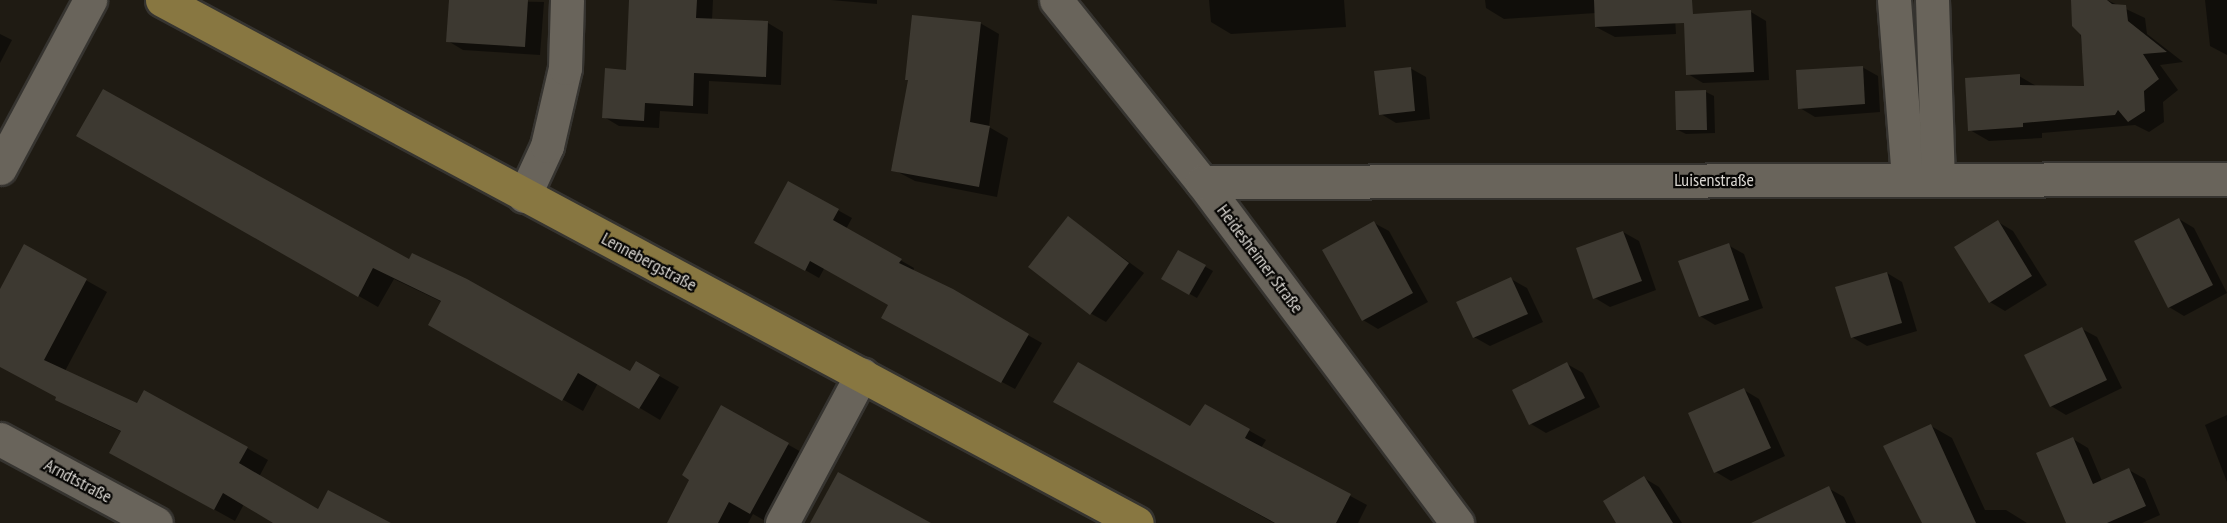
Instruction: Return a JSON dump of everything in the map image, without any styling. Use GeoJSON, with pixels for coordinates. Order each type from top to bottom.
{"type":"FeatureCollection","features":[{"type":"Feature","properties":{"kind":"main road","name":"Lennebergstraße"},"geometry":{"type":"LineString","coordinates":[[162,0],[1137,523]]}},
{"type":"Feature","properties":{"kind":"street"},"geometry":{"type":"LineString","coordinates":[[0,168],[90,0]]}},
{"type":"Feature","properties":{"kind":"street"},"geometry":{"type":"LineString","coordinates":[[524,196],[547,146],[565,68],[567,0]]}},
{"type":"Feature","properties":{"kind":"street","name":"Heidesheimer Straße"},"geometry":{"type":"LineString","coordinates":[[1056,0],[1202,182],[1457,523]]}},
{"type":"Feature","properties":{"kind":"street"},"geometry":{"type":"LineString","coordinates":[[1894,0],[1923,178]]}},
{"type":"Feature","properties":{"kind":"street"},"geometry":{"type":"LineString","coordinates":[[1923,178],[1932,0]]}},
{"type":"Feature","properties":{"kind":"street","name":"Luisenstraße"},"geometry":{"type":"LineString","coordinates":[[1202,182],[1923,178],[2227,179]]}},
{"type":"Feature","properties":{"kind":"street"},"geometry":{"type":"LineString","coordinates":[[782,523],[862,374]]}},
{"type":"Feature","properties":{"kind":"street","name":"Arndtstraße"},"geometry":{"type":"LineString","coordinates":[[0,440],[156,523]]}},
{"type":"Feature","properties":{"kind":"building"},"geometry":{"type":"Polygon","coordinates":[[[449,0],[528,0],[525,47],[446,42],[449,0]]]}},
{"type":"Feature","properties":{"kind":"building"},"geometry":{"type":"Polygon","coordinates":[[[629,0],[697,0],[696,18],[768,21],[766,77],[694,73],[693,106],[645,103],[644,121],[602,118],[605,68],[626,70],[629,0]]]}},
{"type":"Feature","properties":{"kind":"building"},"geometry":{"type":"Polygon","coordinates":[[[1594,0],[1692,0],[1693,14],[1751,10],[1754,72],[1686,75],[1684,23],[1595,27],[1594,0]]]}},
{"type":"Feature","properties":{"kind":"building"},"geometry":{"type":"Polygon","coordinates":[[[2071,0],[2107,0],[2112,4],[2126,5],[2128,21],[2167,52],[2143,54],[2159,79],[2144,91],[2145,111],[2128,122],[2118,110],[2115,115],[2023,123],[2023,127],[1968,131],[1965,78],[2020,74],[2020,85],[2084,86],[2081,35],[2072,26],[2071,0]]]}},
{"type":"Feature","properties":{"kind":"building"},"geometry":{"type":"Polygon","coordinates":[[[912,15],[981,22],[970,122],[990,126],[979,187],[891,171],[908,80],[905,80],[912,15]]]}},
{"type":"Feature","properties":{"kind":"building"},"geometry":{"type":"Polygon","coordinates":[[[1863,66],[1865,104],[1798,109],[1796,70],[1863,66]]]}},
{"type":"Feature","properties":{"kind":"building"},"geometry":{"type":"Polygon","coordinates":[[[1411,67],[1415,111],[1379,115],[1374,71],[1411,67]]]}},
{"type":"Feature","properties":{"kind":"building"},"geometry":{"type":"Polygon","coordinates":[[[103,89],[409,259],[412,253],[467,279],[630,371],[636,361],[660,375],[639,409],[578,373],[562,401],[428,325],[441,301],[373,268],[358,297],[76,136],[103,89]]]}},
{"type":"Feature","properties":{"kind":"building"},"geometry":{"type":"Polygon","coordinates":[[[1706,90],[1707,130],[1676,130],[1675,91],[1706,90]]]}},
{"type":"Feature","properties":{"kind":"building"},"geometry":{"type":"Polygon","coordinates":[[[788,181],[839,209],[833,220],[902,259],[899,263],[953,289],[1029,334],[1001,383],[881,318],[888,305],[810,261],[805,271],[754,243],[788,181]]]}},
{"type":"Feature","properties":{"kind":"building"},"geometry":{"type":"Polygon","coordinates":[[[1068,216],[1129,263],[1090,315],[1028,267],[1068,216]]]}},
{"type":"Feature","properties":{"kind":"building"},"geometry":{"type":"Polygon","coordinates":[[[2179,218],[2213,285],[2168,308],[2134,241],[2179,218]]]}},
{"type":"Feature","properties":{"kind":"building"},"geometry":{"type":"Polygon","coordinates":[[[1998,220],[2032,276],[1989,303],[1954,247],[1998,220]]]}},
{"type":"Feature","properties":{"kind":"building"},"geometry":{"type":"Polygon","coordinates":[[[1374,221],[1413,293],[1362,321],[1322,250],[1374,221]]]}},
{"type":"Feature","properties":{"kind":"building"},"geometry":{"type":"Polygon","coordinates":[[[1623,231],[1642,281],[1593,299],[1576,248],[1623,231]]]}},
{"type":"Feature","properties":{"kind":"building"},"geometry":{"type":"Polygon","coordinates":[[[1729,243],[1749,300],[1699,317],[1678,261],[1729,243]]]}},
{"type":"Feature","properties":{"kind":"building"},"geometry":{"type":"Polygon","coordinates":[[[24,244],[87,279],[44,360],[137,403],[144,390],[248,447],[239,463],[318,509],[328,490],[391,523],[273,523],[223,493],[214,510],[109,453],[121,431],[55,400],[56,397],[0,367],[0,289],[24,244]]]}},
{"type":"Feature","properties":{"kind":"building"},"geometry":{"type":"Polygon","coordinates":[[[1178,250],[1206,265],[1189,295],[1161,279],[1178,250]]]}},
{"type":"Feature","properties":{"kind":"building"},"geometry":{"type":"Polygon","coordinates":[[[1887,272],[1902,323],[1851,338],[1835,287],[1887,272]]]}},
{"type":"Feature","properties":{"kind":"building"},"geometry":{"type":"Polygon","coordinates":[[[1511,277],[1528,314],[1473,338],[1456,302],[1511,277]]]}},
{"type":"Feature","properties":{"kind":"building"},"geometry":{"type":"Polygon","coordinates":[[[2082,327],[2107,380],[2050,407],[2024,355],[2082,327]]]}},
{"type":"Feature","properties":{"kind":"building"},"geometry":{"type":"Polygon","coordinates":[[[1078,362],[1190,426],[1205,404],[1250,429],[1245,438],[1351,494],[1336,523],[1275,523],[1053,402],[1078,362]]]}},
{"type":"Feature","properties":{"kind":"building"},"geometry":{"type":"Polygon","coordinates":[[[1567,362],[1585,398],[1529,425],[1512,390],[1567,362]]]}},
{"type":"Feature","properties":{"kind":"building"},"geometry":{"type":"Polygon","coordinates":[[[1744,388],[1771,448],[1714,473],[1688,413],[1744,388]]]}},
{"type":"Feature","properties":{"kind":"building"},"geometry":{"type":"Polygon","coordinates":[[[721,405],[789,443],[750,514],[729,502],[718,523],[667,523],[689,480],[682,475],[721,405]]]}},
{"type":"Feature","properties":{"kind":"building"},"geometry":{"type":"Polygon","coordinates":[[[1931,424],[1976,523],[1922,523],[1883,446],[1931,424]]]}},
{"type":"Feature","properties":{"kind":"building"},"geometry":{"type":"Polygon","coordinates":[[[2073,437],[2093,484],[2129,468],[2146,506],[2107,523],[2066,523],[2036,453],[2073,437]]]}},
{"type":"Feature","properties":{"kind":"building"},"geometry":{"type":"Polygon","coordinates":[[[838,472],[931,523],[810,523],[838,472]]]}},
{"type":"Feature","properties":{"kind":"building"},"geometry":{"type":"Polygon","coordinates":[[[1644,476],[1673,523],[1616,523],[1603,501],[1644,476]]]}},
{"type":"Feature","properties":{"kind":"building"},"geometry":{"type":"Polygon","coordinates":[[[1829,486],[1846,523],[1751,523],[1829,486]]]}}]}
